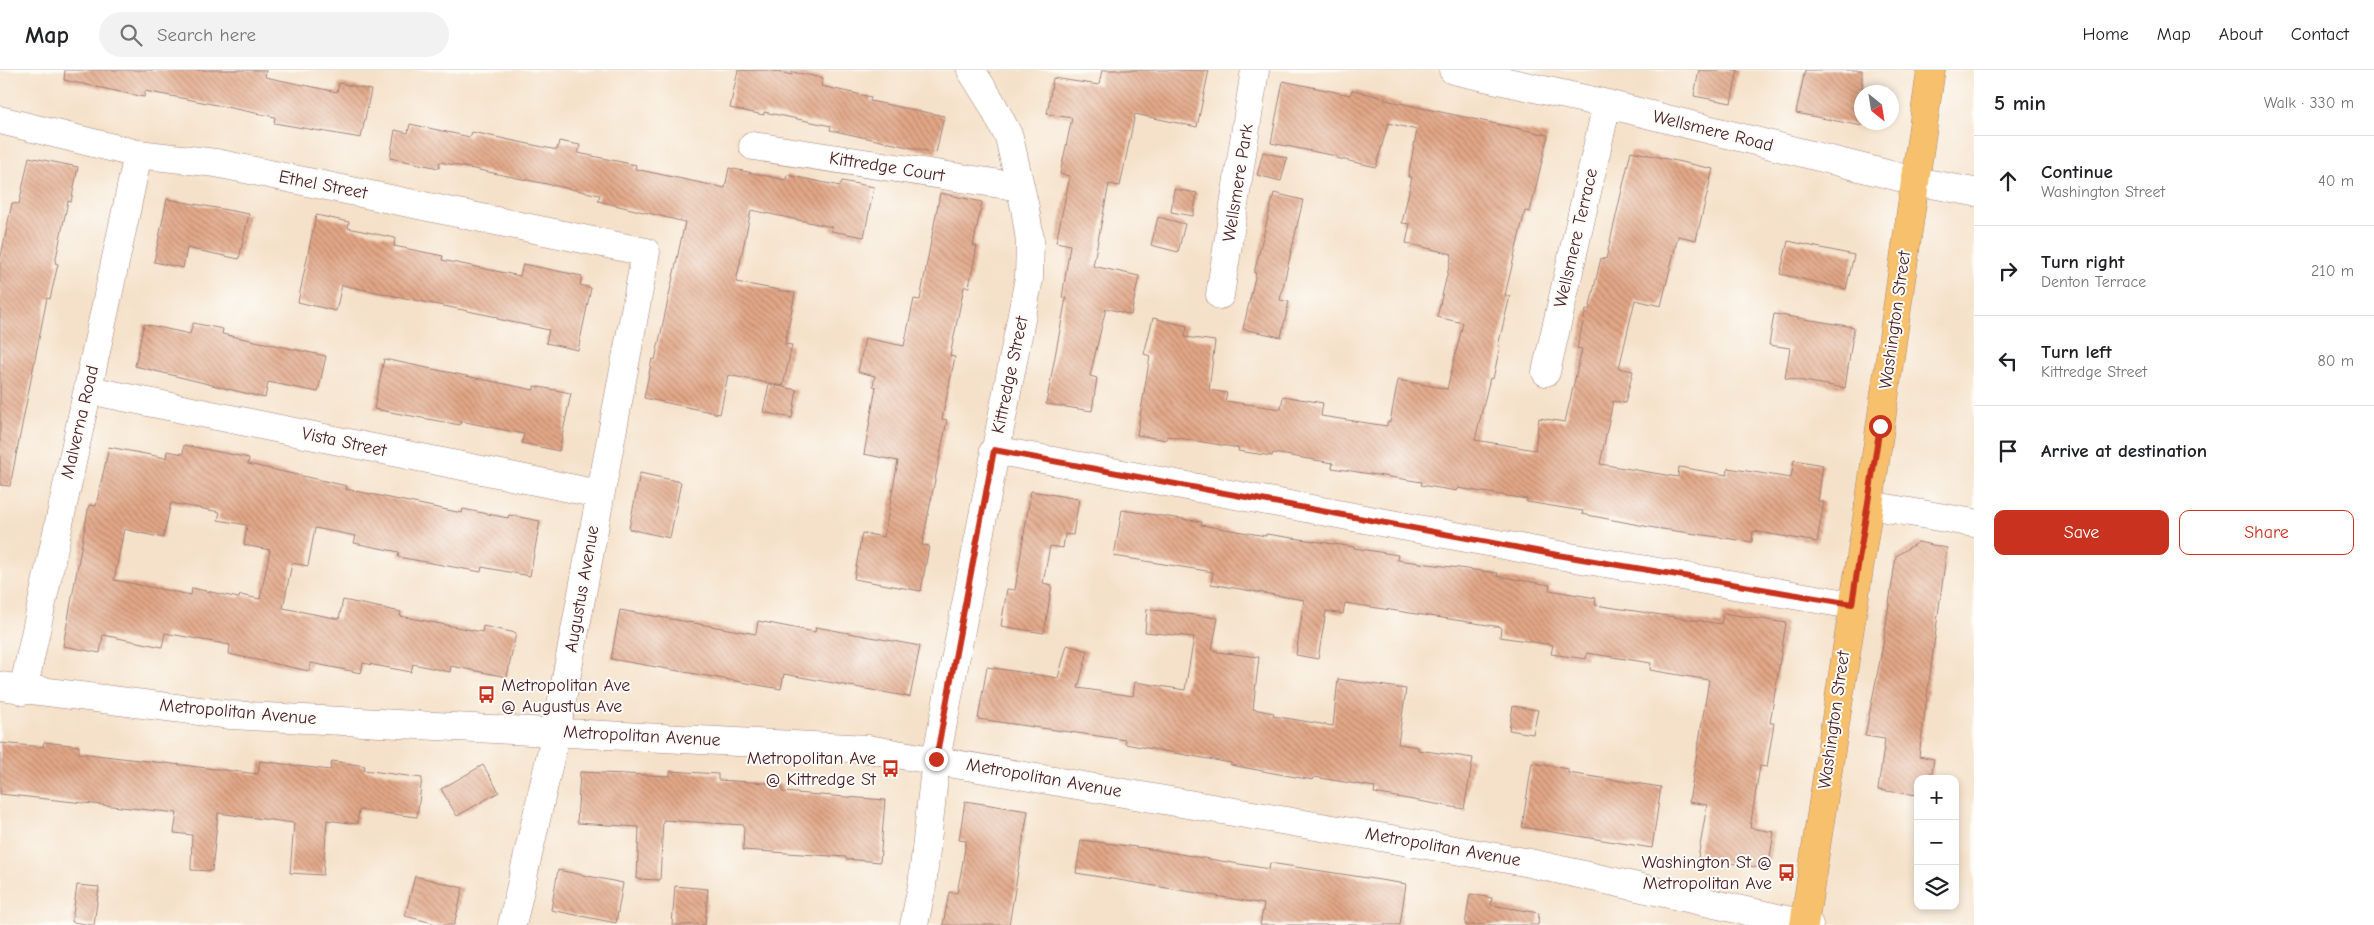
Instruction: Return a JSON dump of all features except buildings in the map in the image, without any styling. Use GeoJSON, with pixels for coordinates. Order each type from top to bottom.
{"type":"FeatureCollection","features":[{"type":"Feature","properties":{"kind":"main road","name":"Washington Street"},"geometry":{"type":"LineString","coordinates":[[1806,924],[1931,70]]}},
{"type":"Feature","properties":{"kind":"street","name":"Kittredge Street"},"geometry":{"type":"LineString","coordinates":[[914,925],[922,886],[936,759],[994,450],[1029,278],[1030,241],[1009,137],[991,102],[971,70]]}},
{"type":"Feature","properties":{"kind":"street","name":"Wellsmere Park"},"geometry":{"type":"LineString","coordinates":[[1220,295],[1255,70]]}},
{"type":"Feature","properties":{"kind":"street","name":"Wellsmere Road"},"geometry":{"type":"LineString","coordinates":[[1453,70],[1607,104],[1915,181],[1974,192]]}},
{"type":"Feature","properties":{"kind":"street","name":"Wellsmere Terrace"},"geometry":{"type":"LineString","coordinates":[[1546,372],[1607,104]]}},
{"type":"Feature","properties":{"kind":"street","name":"Ethel Street"},"geometry":{"type":"LineString","coordinates":[[0,120],[138,154],[216,163],[646,252]]}},
{"type":"Feature","properties":{"kind":"street","name":"Kittredge Court"},"geometry":{"type":"LineString","coordinates":[[753,146],[1020,188]]}},
{"type":"Feature","properties":{"kind":"street","name":"Malverna Road"},"geometry":{"type":"LineString","coordinates":[[12,688],[89,390],[138,154]]}},
{"type":"Feature","properties":{"kind":"street","name":"Augustus Avenue"},"geometry":{"type":"LineString","coordinates":[[512,925],[556,732],[599,494],[646,252]]}},
{"type":"Feature","properties":{"kind":"street","name":"Vista Street"},"geometry":{"type":"LineString","coordinates":[[89,390],[599,494]]}},
{"type":"Feature","properties":{"kind":"street"},"geometry":{"type":"LineString","coordinates":[[994,450],[1552,554],[1852,604]]}},
{"type":"Feature","properties":{"kind":"street"},"geometry":{"type":"LineString","coordinates":[[1868,505],[1974,523]]}},
{"type":"Feature","properties":{"kind":"street","name":"Metropolitan Avenue"},"geometry":{"type":"LineString","coordinates":[[12,688],[231,714],[868,748],[1525,862],[1806,924]]}},
{"type":"Feature","properties":{"kind":"place","name":"Metropolitan Ave @ Augustus Ave"},"geometry":{"type":"Point","coordinates":[487,695]}},
{"type":"Feature","properties":{"kind":"place","name":"Metropolitan Ave @ Kittredge St"},"geometry":{"type":"Point","coordinates":[890,768]}},
{"type":"Feature","properties":{"kind":"place","name":"Washington St @ Metropolitan Ave"},"geometry":{"type":"Point","coordinates":[1786,872]}},
{"type":"Feature","properties":{"kind":"route"},"geometry":{"type":"LineString","coordinates":[[936,759],[994,450],[1552,554],[1852,604],[1880,426]]}}]}
